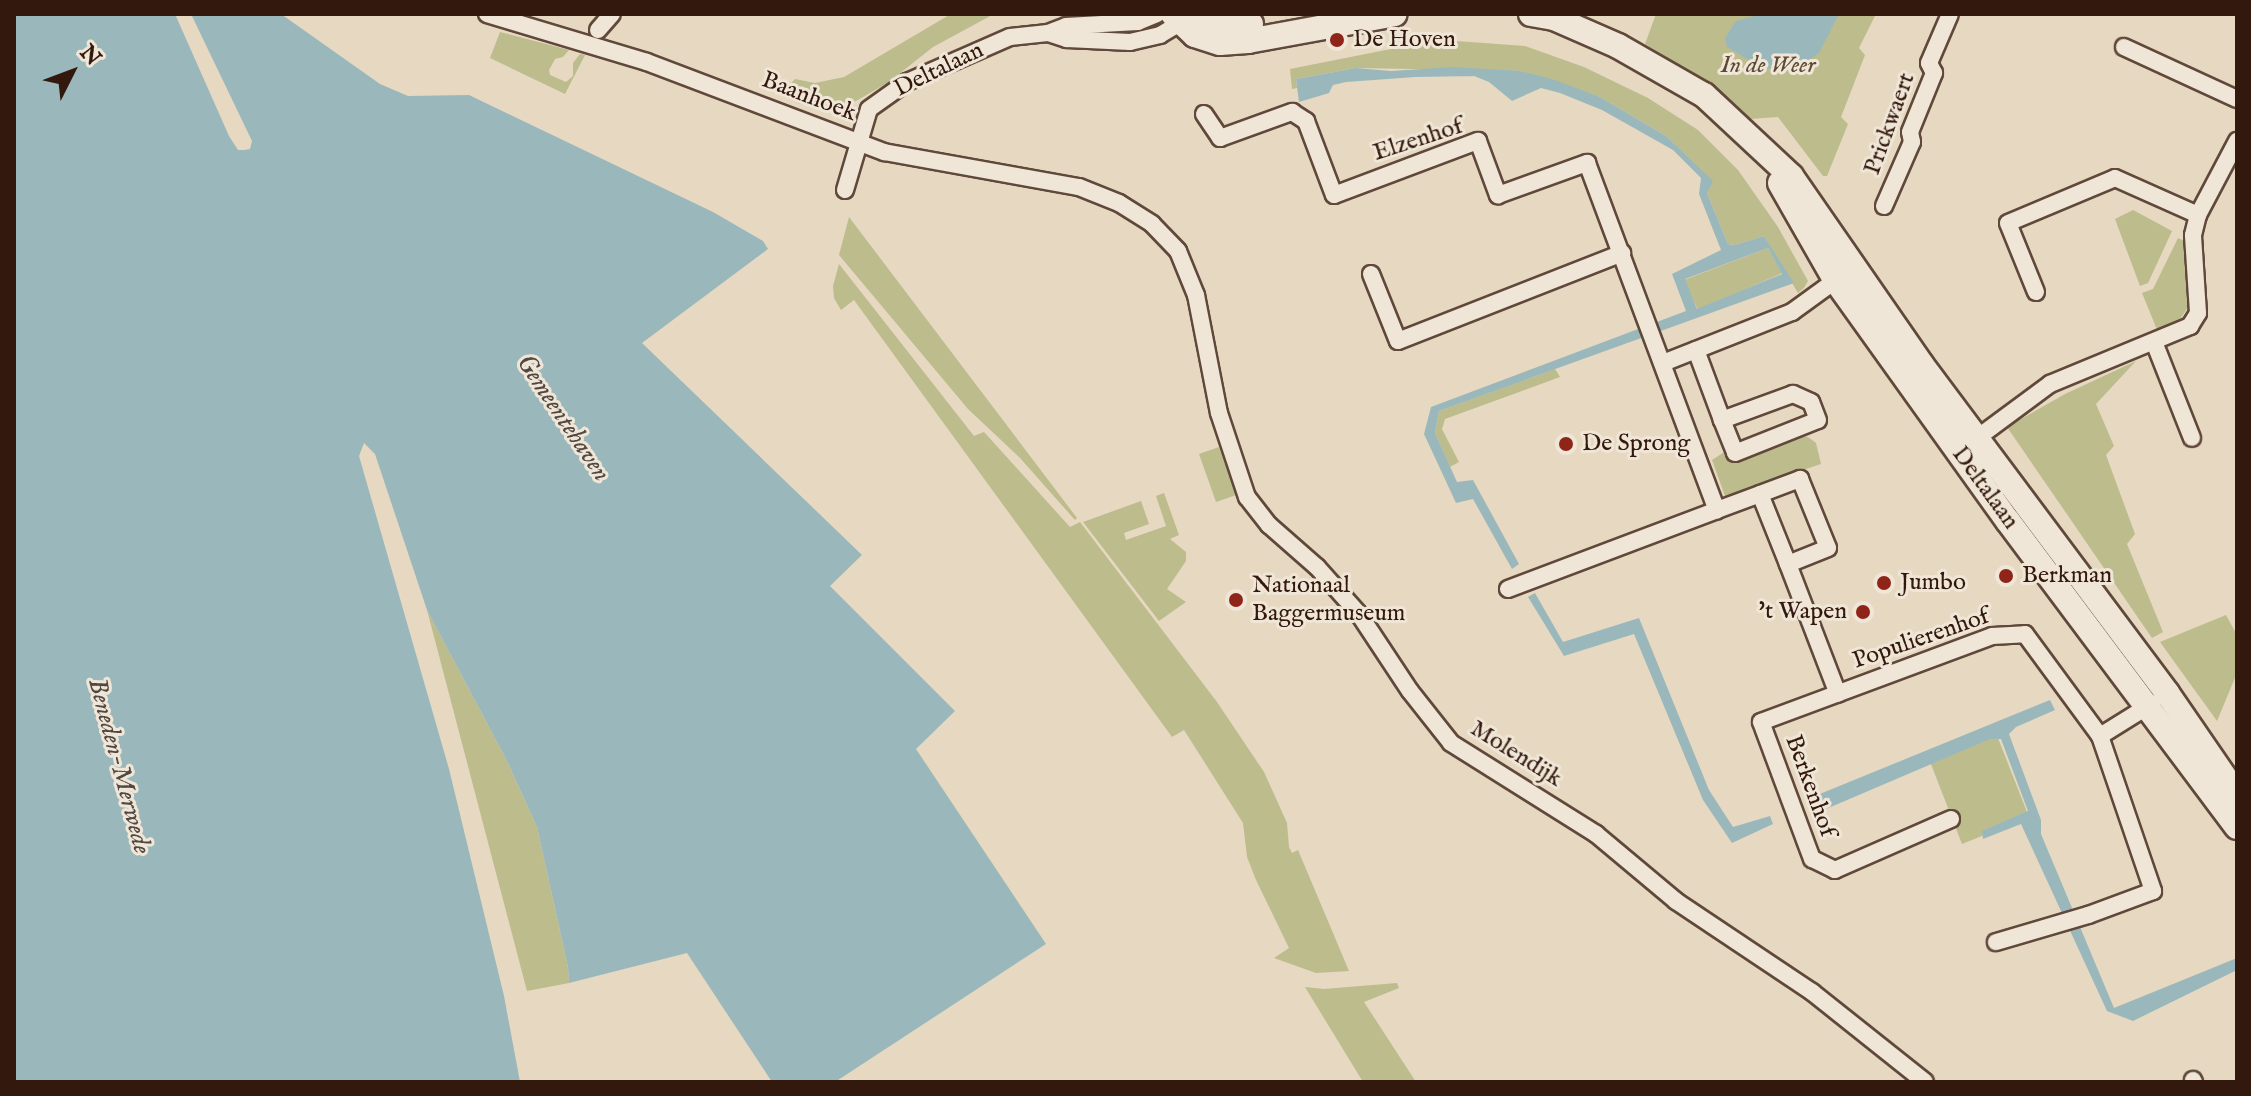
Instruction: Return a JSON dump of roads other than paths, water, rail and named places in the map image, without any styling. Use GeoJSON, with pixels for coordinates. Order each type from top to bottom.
{"type":"FeatureCollection","features":[{"type":"Feature","properties":{"kind":"street","name":"Baanhoek"},"geometry":{"type":"LineString","coordinates":[[487,14],[647,62],[884,152],[1034,177],[1079,187],[1119,203]]}},
{"type":"Feature","properties":{"kind":"street"},"geometry":{"type":"LineString","coordinates":[[598,30],[612,14]]}},
{"type":"Feature","properties":{"kind":"street","name":"Deltalaan"},"geometry":{"type":"LineString","coordinates":[[845,190],[869,109],[907,82],[1010,37],[1048,33],[1066,26],[1138,22],[1157,14]]}},
{"type":"Feature","properties":{"kind":"street"},"geometry":{"type":"LineString","coordinates":[[1184,16],[1233,26],[1329,14]]}},
{"type":"Feature","properties":{"kind":"street"},"geometry":{"type":"LineString","coordinates":[[1184,16],[1195,35],[1220,43],[1248,41],[1395,14]]}},
{"type":"Feature","properties":{"kind":"street","name":"Deltalaan"},"geometry":{"type":"LineString","coordinates":[[1531,14],[1554,18],[1658,67],[1704,95],[1753,136],[1791,176],[1855,265],[1921,364],[1968,445],[2147,708],[2237,827]]}},
{"type":"Feature","properties":{"kind":"street","name":"Prickwaert"},"geometry":{"type":"LineString","coordinates":[[1884,206],[1912,142],[1910,132],[1934,73],[1929,63],[1950,14]]}},
{"type":"Feature","properties":{"kind":"street","name":"Deltalaan"},"geometry":{"type":"LineString","coordinates":[[1048,33],[1067,39],[1130,42],[1160,35],[1184,16]]}},
{"type":"Feature","properties":{"kind":"street"},"geometry":{"type":"LineString","coordinates":[[2124,47],[2237,99]]}},
{"type":"Feature","properties":{"kind":"street","name":"Elzenhof"},"geometry":{"type":"LineString","coordinates":[[1204,114],[1220,138],[1292,112],[1299,116],[1306,121],[1334,195],[1478,141],[1498,195],[1587,163],[1717,510]]}},
{"type":"Feature","properties":{"kind":"street","name":"Deltalaan"},"geometry":{"type":"LineString","coordinates":[[1753,136],[1836,281],[2167,693],[2237,795]]}},
{"type":"Feature","properties":{"kind":"street"},"geometry":{"type":"LineString","coordinates":[[1968,445],[2050,384],[2190,326],[2198,313],[2193,235],[2198,215],[2237,141]]}},
{"type":"Feature","properties":{"kind":"street"},"geometry":{"type":"LineString","coordinates":[[2036,292],[2008,223],[2115,178],[2198,215]]}},
{"type":"Feature","properties":{"kind":"street","name":"Molendijk"},"geometry":{"type":"LineString","coordinates":[[1119,203],[1152,224],[1178,251],[1196,295],[1219,413],[1247,497],[1269,525],[1317,567],[1359,614],[1410,691],[1451,743],[1596,834],[1676,901],[1812,992],[1925,1082]]}},
{"type":"Feature","properties":{"kind":"street"},"geometry":{"type":"LineString","coordinates":[[1371,274],[1398,341],[1622,253]]}},
{"type":"Feature","properties":{"kind":"street"},"geometry":{"type":"LineString","coordinates":[[1663,363],[1792,312],[1855,265]]}},
{"type":"Feature","properties":{"kind":"street"},"geometry":{"type":"LineString","coordinates":[[2154,342],[2192,438]]}},
{"type":"Feature","properties":{"kind":"street"},"geometry":{"type":"LineString","coordinates":[[1696,350],[1722,420],[1735,453],[1818,420],[1811,402],[1793,394],[1722,420]]}},
{"type":"Feature","properties":{"kind":"street"},"geometry":{"type":"LineString","coordinates":[[1508,589],[1800,479],[1828,548],[1788,564]]}},
{"type":"Feature","properties":{"kind":"street"},"geometry":{"type":"LineString","coordinates":[[1760,494],[1838,694]]}},
{"type":"Feature","properties":{"kind":"street","name":"Populierenhof"},"geometry":{"type":"LineString","coordinates":[[1761,722],[1992,636],[2025,634],[2100,736],[2153,891],[1996,942]]}},
{"type":"Feature","properties":{"kind":"street"},"geometry":{"type":"LineString","coordinates":[[2100,736],[2167,693]]}},
{"type":"Feature","properties":{"kind":"street","name":"Berkenhof"},"geometry":{"type":"LineString","coordinates":[[1761,722],[1812,859],[1835,870],[1951,819]]}},
{"type":"Feature","properties":{"kind":"water"},"geometry":{"type":"Polygon","coordinates":[[[14,14],[175,14],[229,136],[238,150],[244,150],[250,149],[252,141],[191,14],[281,14],[380,84],[408,96],[469,95],[713,212],[763,241],[768,249],[642,343],[862,555],[830,586],[955,711],[916,749],[1046,944],[835,1082],[772,1082],[687,953],[569,983],[537,827],[507,761],[427,610],[375,454],[364,443],[359,456],[449,769],[504,996],[520,1082],[14,1082],[14,14]]]}},
{"type":"Feature","properties":{"kind":"water"},"geometry":{"type":"Polygon","coordinates":[[[1761,14],[1839,14],[1819,53],[1797,69],[1783,72],[1759,66],[1727,47],[1725,38],[1736,21],[1761,14]]]}},
{"type":"Feature","properties":{"kind":"water"},"geometry":{"type":"Polygon","coordinates":[[[1453,67],[1521,71],[1600,97],[1666,136],[1713,181],[1707,193],[1728,244],[1735,245],[1764,236],[1794,283],[1439,411],[1435,433],[1457,482],[1473,480],[1519,564],[1512,569],[1473,499],[1456,503],[1424,434],[1431,407],[1686,311],[1672,274],[1721,250],[1699,194],[1701,178],[1673,150],[1602,110],[1560,93],[1541,88],[1512,101],[1489,82],[1474,76],[1415,77],[1346,82],[1333,85],[1329,93],[1299,102],[1296,79],[1356,68],[1391,71],[1453,67]],[[1768,248],[1685,279],[1697,309],[1782,274],[1768,248]]]}},
{"type":"Feature","properties":{"kind":"water"},"geometry":{"type":"Polygon","coordinates":[[[1535,593],[1563,642],[1639,618],[1709,790],[1733,827],[1770,816],[1773,824],[1732,843],[1703,800],[1634,634],[1564,656],[1528,597],[1535,593]]]}},
{"type":"Feature","properties":{"kind":"water"},"geometry":{"type":"Polygon","coordinates":[[[2050,700],[2055,710],[2016,727],[2009,734],[2041,820],[2041,834],[2114,1008],[2237,958],[2237,970],[2133,1021],[2107,1011],[2021,824],[1983,839],[1982,831],[2028,811],[2001,739],[1990,739],[1819,812],[1810,798],[2050,700]]]}},
{"type":"Feature","properties":{"kind":"place","name":"De Hoven"},"geometry":{"type":"Point","coordinates":[1337,40]}},
{"type":"Feature","properties":{"kind":"place","name":"De Sprong"},"geometry":{"type":"Point","coordinates":[1566,444]}},
{"type":"Feature","properties":{"kind":"place","name":"Berkman"},"geometry":{"type":"Point","coordinates":[2006,576]}},
{"type":"Feature","properties":{"kind":"place","name":"Jumbo"},"geometry":{"type":"Point","coordinates":[1884,583]}},
{"type":"Feature","properties":{"kind":"place","name":"Nationaal Baggermuseum"},"geometry":{"type":"Point","coordinates":[1236,600]}},
{"type":"Feature","properties":{"kind":"place","name":"'t Wapen"},"geometry":{"type":"Point","coordinates":[1863,612]}},
{"type":"Feature","properties":{"kind":"park label","name":"In de Weer"},"geometry":{"type":"Point","coordinates":[1768,66]}},
{"type":"Feature","properties":{"kind":"water label","name":"Gemeentehaven"},"geometry":{"type":"Point","coordinates":[563,418]}},
{"type":"Feature","properties":{"kind":"water label","name":"Beneden-Merwede"},"geometry":{"type":"Point","coordinates":[119,766]}}]}
